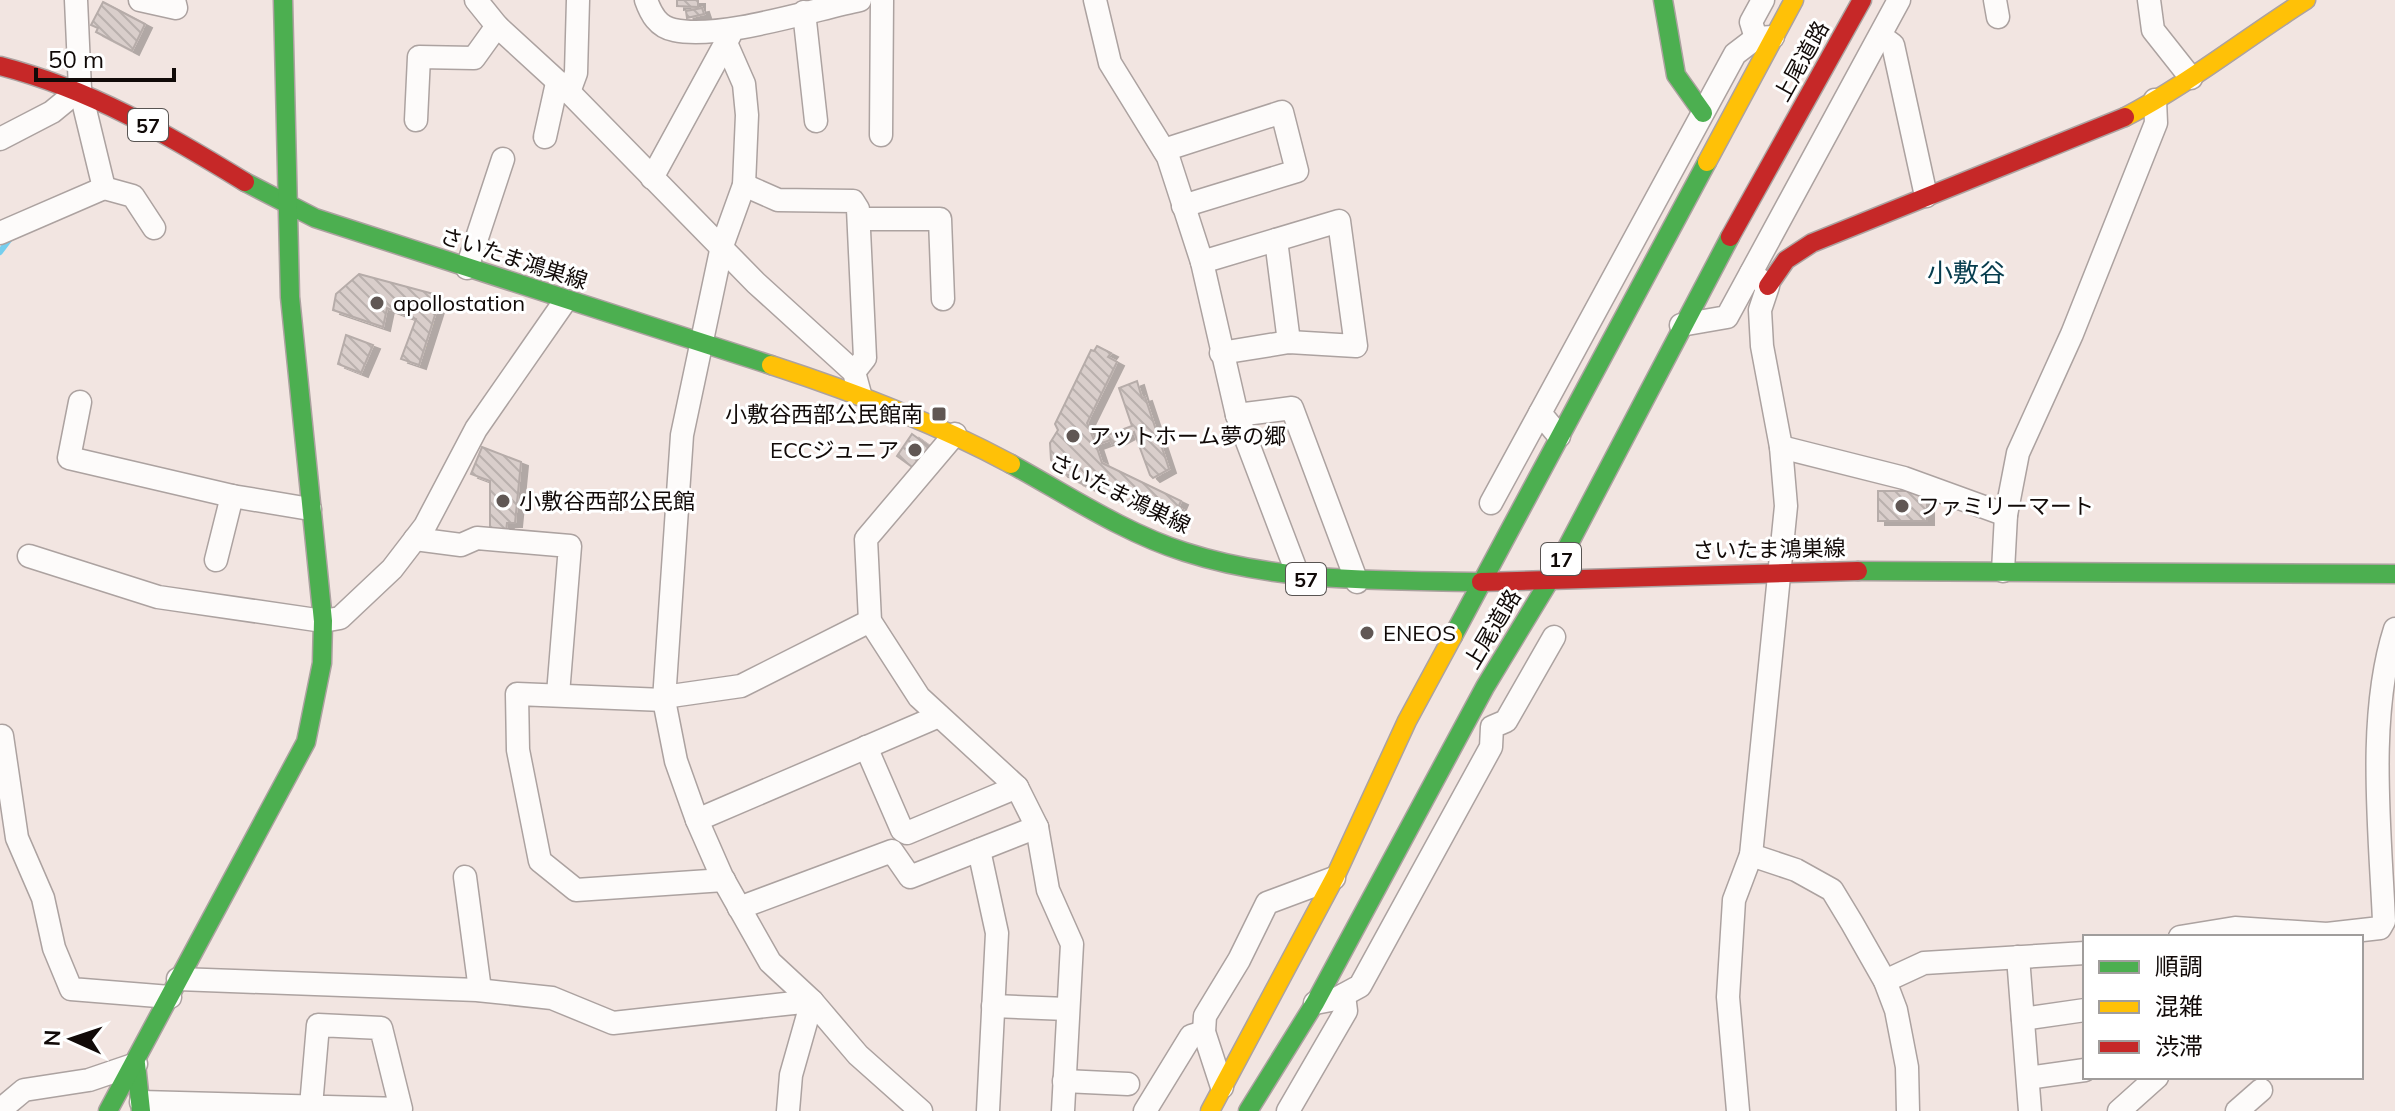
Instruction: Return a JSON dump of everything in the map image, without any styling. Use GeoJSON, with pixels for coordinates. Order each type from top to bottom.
{"type":"FeatureCollection","features":[{"type":"Feature","properties":{"kind":"main road"},"geometry":{"type":"LineString","coordinates":[[108,1111],[136,1064],[306,742],[322,663],[323,621],[296,381],[286,206],[283,0]]}},
{"type":"Feature","properties":{"kind":"main road"},"geometry":{"type":"LineString","coordinates":[[1663,0],[1673,75],[1685,98],[1703,113]]}},
{"type":"Feature","properties":{"kind":"main road","name":"上尾道路"},"geometry":{"type":"LineString","coordinates":[[1210,1111],[1335,877],[1407,721],[1559,436],[1765,37],[1794,0]]}},
{"type":"Feature","properties":{"kind":"main road","name":"上尾道路"},"geometry":{"type":"LineString","coordinates":[[1248,1111],[1315,1003],[1485,687],[1551,578],[1681,325],[1862,0]]}},
{"type":"Feature","properties":{"kind":"main road"},"geometry":{"type":"LineString","coordinates":[[1759,280],[1812,243],[2127,116],[2191,78],[2231,47],[2306,0]]}},
{"type":"Feature","properties":{"kind":"main road","name":"さいたま鴻巣線"},"geometry":{"type":"LineString","coordinates":[[0,66],[80,89],[118,107],[286,206],[565,301],[857,383],[1124,525],[1184,552],[1299,578],[1357,582],[1481,582],[1778,571],[2395,574]]}},
{"type":"Feature","properties":{"kind":"main road"},"geometry":{"type":"LineString","coordinates":[[136,1064],[141,1107]]}},
{"type":"Feature","properties":{"kind":"street"},"geometry":{"type":"LineString","coordinates":[[76,0],[80,89],[104,188]]}},
{"type":"Feature","properties":{"kind":"street"},"geometry":{"type":"LineString","coordinates":[[140,0],[176,8],[174,0]]}},
{"type":"Feature","properties":{"kind":"street"},"geometry":{"type":"LineString","coordinates":[[476,0],[497,26],[563,87],[857,383],[865,358],[859,219],[853,201],[778,200],[744,185]]}},
{"type":"Feature","properties":{"kind":"street"},"geometry":{"type":"LineString","coordinates":[[545,137],[563,87],[576,73],[578,0]]}},
{"type":"Feature","properties":{"kind":"street"},"geometry":{"type":"LineString","coordinates":[[646,0],[652,16],[671,30],[730,35],[804,12],[860,0]]}},
{"type":"Feature","properties":{"kind":"street"},"geometry":{"type":"LineString","coordinates":[[881,135],[882,0]]}},
{"type":"Feature","properties":{"kind":"street"},"geometry":{"type":"LineString","coordinates":[[1095,0],[1110,63],[1164,150],[1202,262],[1237,415],[1299,578]]}},
{"type":"Feature","properties":{"kind":"street"},"geometry":{"type":"LineString","coordinates":[[1491,503],[1735,54],[1765,37],[1751,22],[1763,0]]}},
{"type":"Feature","properties":{"kind":"street"},"geometry":{"type":"LineString","coordinates":[[1681,325],[1727,317],[1759,280],[1899,0]]}},
{"type":"Feature","properties":{"kind":"street"},"geometry":{"type":"LineString","coordinates":[[2149,0],[2153,30],[2191,78]]}},
{"type":"Feature","properties":{"kind":"street"},"geometry":{"type":"LineString","coordinates":[[804,12],[816,121]]}},
{"type":"Feature","properties":{"kind":"street"},"geometry":{"type":"LineString","coordinates":[[416,120],[419,57],[474,58],[497,26]]}},
{"type":"Feature","properties":{"kind":"street"},"geometry":{"type":"LineString","coordinates":[[652,178],[730,35]]}},
{"type":"Feature","properties":{"kind":"street"},"geometry":{"type":"LineString","coordinates":[[730,35],[744,84],[747,115],[744,185],[722,246],[678,466],[664,699],[676,761],[697,820],[724,880],[770,962],[812,1001],[858,1055],[921,1111]]}},
{"type":"Feature","properties":{"kind":"street"},"geometry":{"type":"LineString","coordinates":[[1881,36],[1893,45],[1926,196]]}},
{"type":"Feature","properties":{"kind":"street"},"geometry":{"type":"LineString","coordinates":[[0,139],[52,112],[80,89]]}},
{"type":"Feature","properties":{"kind":"street"},"geometry":{"type":"LineString","coordinates":[[2003,571],[2006,515],[2018,453],[2078,320],[2156,123],[2155,100]]}},
{"type":"Feature","properties":{"kind":"street"},"geometry":{"type":"LineString","coordinates":[[1164,150],[1282,112],[1297,171],[1183,206]]}},
{"type":"Feature","properties":{"kind":"street"},"geometry":{"type":"LineString","coordinates":[[467,268],[503,159]]}},
{"type":"Feature","properties":{"kind":"street"},"geometry":{"type":"LineString","coordinates":[[0,233],[104,188],[133,196],[154,228]]}},
{"type":"Feature","properties":{"kind":"street"},"geometry":{"type":"LineString","coordinates":[[859,219],[940,219],[943,299]]}},
{"type":"Feature","properties":{"kind":"street"},"geometry":{"type":"LineString","coordinates":[[1202,262],[1339,221],[1356,346],[1289,342],[1221,353]]}},
{"type":"Feature","properties":{"kind":"street"},"geometry":{"type":"LineString","coordinates":[[1276,240],[1289,342]]}},
{"type":"Feature","properties":{"kind":"street"},"geometry":{"type":"LineString","coordinates":[[1738,1111],[1728,997],[1734,900],[1751,855],[1786,506],[1781,447],[1762,346],[1759,280]]}},
{"type":"Feature","properties":{"kind":"street"},"geometry":{"type":"LineString","coordinates":[[29,556],[158,597],[323,621],[340,618],[392,569],[415,539],[449,483],[476,429],[565,301]]}},
{"type":"Feature","properties":{"kind":"street"},"geometry":{"type":"LineString","coordinates":[[80,402],[69,458],[232,496],[310,509]]}},
{"type":"Feature","properties":{"kind":"street"},"geometry":{"type":"LineString","coordinates":[[1237,415],[1292,408],[1357,582]]}},
{"type":"Feature","properties":{"kind":"street"},"geometry":{"type":"LineString","coordinates":[[1540,413],[1559,436]]}},
{"type":"Feature","properties":{"kind":"street"},"geometry":{"type":"LineString","coordinates":[[955,434],[866,539],[870,621],[912,689],[1017,787],[1037,827],[1048,890],[1072,944],[1063,1111]]}},
{"type":"Feature","properties":{"kind":"street"},"geometry":{"type":"LineString","coordinates":[[1781,447],[1904,478],[2006,515]]}},
{"type":"Feature","properties":{"kind":"street"},"geometry":{"type":"LineString","coordinates":[[216,560],[232,496]]}},
{"type":"Feature","properties":{"kind":"street"},"geometry":{"type":"LineString","coordinates":[[415,539],[461,545],[477,538],[570,546],[558,694]]}},
{"type":"Feature","properties":{"kind":"street"},"geometry":{"type":"LineString","coordinates":[[724,880],[576,890],[542,864],[522,780],[516,708],[520,692],[664,699],[741,686],[870,621]]}},
{"type":"Feature","properties":{"kind":"street"},"geometry":{"type":"LineString","coordinates":[[2194,935],[2235,928],[2327,934],[2380,928],[2384,921],[2380,725],[2388,650],[2395,629]]}},
{"type":"Feature","properties":{"kind":"street"},"geometry":{"type":"LineString","coordinates":[[1492,727],[1506,721],[1554,637]]}},
{"type":"Feature","properties":{"kind":"street"},"geometry":{"type":"LineString","coordinates":[[1315,1003],[1344,995],[1360,986],[1491,747],[1492,727],[1485,687]]}},
{"type":"Feature","properties":{"kind":"street"},"geometry":{"type":"LineString","coordinates":[[697,820],[939,716]]}},
{"type":"Feature","properties":{"kind":"street"},"geometry":{"type":"LineString","coordinates":[[2,736],[4,778],[17,838],[43,898],[54,948],[71,989],[480,990],[552,998],[613,1023],[812,1001]]}},
{"type":"Feature","properties":{"kind":"street"},"geometry":{"type":"LineString","coordinates":[[866,747],[902,830],[907,833],[1017,787]]}},
{"type":"Feature","properties":{"kind":"street"},"geometry":{"type":"LineString","coordinates":[[739,908],[892,851],[910,877],[1037,827]]}},
{"type":"Feature","properties":{"kind":"street"},"geometry":{"type":"LineString","coordinates":[[979,850],[997,933],[988,1111]]}},
{"type":"Feature","properties":{"kind":"street"},"geometry":{"type":"LineString","coordinates":[[1751,855],[1796,870],[1832,890],[1885,981],[1896,1010],[1907,1067],[1908,1111]]}},
{"type":"Feature","properties":{"kind":"street"},"geometry":{"type":"LineString","coordinates":[[465,877],[480,990]]}},
{"type":"Feature","properties":{"kind":"street"},"geometry":{"type":"LineString","coordinates":[[1222,1087],[1204,1032],[1205,1016],[1239,960],[1267,903],[1335,877]]}},
{"type":"Feature","properties":{"kind":"street"},"geometry":{"type":"LineString","coordinates":[[1885,981],[1924,963],[2083,953]]}},
{"type":"Feature","properties":{"kind":"street"},"geometry":{"type":"LineString","coordinates":[[2018,957],[2030,1111]]}},
{"type":"Feature","properties":{"kind":"street"},"geometry":{"type":"LineString","coordinates":[[1288,1111],[1346,1011],[1344,995]]}},
{"type":"Feature","properties":{"kind":"street"},"geometry":{"type":"LineString","coordinates":[[788,1111],[791,1075],[812,1001]]}},
{"type":"Feature","properties":{"kind":"street"},"geometry":{"type":"LineString","coordinates":[[993,1006],[1067,1009]]}},
{"type":"Feature","properties":{"kind":"street"},"geometry":{"type":"LineString","coordinates":[[2023,1019],[2083,1010]]}},
{"type":"Feature","properties":{"kind":"street"},"geometry":{"type":"LineString","coordinates":[[141,1107],[401,1109],[381,1028],[318,1025],[311,1106]]}},
{"type":"Feature","properties":{"kind":"street"},"geometry":{"type":"LineString","coordinates":[[1145,1111],[1191,1036],[1204,1032]]}},
{"type":"Feature","properties":{"kind":"street"},"geometry":{"type":"LineString","coordinates":[[0,1110],[24,1090],[89,1080],[136,1064]]}},
{"type":"Feature","properties":{"kind":"street"},"geometry":{"type":"LineString","coordinates":[[2028,1078],[2083,1070]]}},
{"type":"Feature","properties":{"kind":"street"},"geometry":{"type":"LineString","coordinates":[[2119,1111],[2155,1079]]}},
{"type":"Feature","properties":{"kind":"street"},"geometry":{"type":"LineString","coordinates":[[1064,1081],[1128,1084]]}},
{"type":"Feature","properties":{"kind":"street"},"geometry":{"type":"LineString","coordinates":[[2237,1111],[2261,1090]]}},
{"type":"Feature","properties":{"kind":"building"},"geometry":{"type":"Polygon","coordinates":[[[677,0],[698,0],[698,7],[677,6],[677,0]]]}},
{"type":"Feature","properties":{"kind":"building"},"geometry":{"type":"Polygon","coordinates":[[[103,2],[145,24],[132,51],[96,32],[98,28],[91,25],[103,2]]]}},
{"type":"Feature","properties":{"kind":"building"},"geometry":{"type":"Polygon","coordinates":[[[702,8],[704,14],[687,18],[686,11],[702,8]]]}},
{"type":"Feature","properties":{"kind":"building"},"geometry":{"type":"Polygon","coordinates":[[[359,274],[441,296],[419,365],[401,359],[416,319],[387,308],[383,327],[333,310],[336,294],[359,274]]]}},
{"type":"Feature","properties":{"kind":"building"},"geometry":{"type":"Polygon","coordinates":[[[346,335],[373,345],[361,373],[338,364],[346,335]]]}},
{"type":"Feature","properties":{"kind":"building","name":"アットホーム夢の郷"},"geometry":{"type":"Polygon","coordinates":[[[1097,346],[1111,353],[1108,357],[1117,362],[1087,423],[1094,440],[1132,426],[1119,388],[1137,381],[1169,469],[1153,478],[1150,475],[1134,432],[1112,444],[1110,440],[1096,445],[1102,463],[1181,501],[1178,508],[1183,510],[1176,525],[1170,522],[1168,525],[1076,481],[1075,477],[1061,473],[1051,460],[1050,443],[1058,430],[1055,424],[1091,350],[1094,351],[1097,346]]]}},
{"type":"Feature","properties":{"kind":"building","name":"ECCジュニア"},"geometry":{"type":"Polygon","coordinates":[[[912,434],[930,447],[915,469],[897,456],[912,434]]]}},
{"type":"Feature","properties":{"kind":"building","name":"小敷谷西部公民館"},"geometry":{"type":"Polygon","coordinates":[[[482,447],[521,462],[515,523],[507,523],[506,531],[490,529],[490,481],[471,474],[482,447]]]}},
{"type":"Feature","properties":{"kind":"building","name":"ファミリーマート"},"geometry":{"type":"Polygon","coordinates":[[[1878,491],[1927,491],[1927,521],[1878,521],[1878,491]]]}},
{"type":"Feature","properties":{"kind":"waterway"},"geometry":{"type":"LineString","coordinates":[[0,252],[12,236]]}},
{"type":"Feature","properties":{"kind":"traffic: fast"},"geometry":{"type":"LineString","coordinates":[[108,1111],[306,742],[322,663],[323,621],[290,297],[283,0]]}},
{"type":"Feature","properties":{"kind":"traffic: fast"},"geometry":{"type":"LineString","coordinates":[[1663,0],[1676,75],[1703,113]]}},
{"type":"Feature","properties":{"kind":"traffic: fast"},"geometry":{"type":"LineString","coordinates":[[1453,636],[1707,162]]}},
{"type":"Feature","properties":{"kind":"traffic: fast"},"geometry":{"type":"LineString","coordinates":[[245,182],[315,218],[771,365]]}},
{"type":"Feature","properties":{"kind":"traffic: fast"},"geometry":{"type":"LineString","coordinates":[[1248,1111],[1315,1003],[1485,687],[1551,578],[1730,237]]}},
{"type":"Feature","properties":{"kind":"traffic: fast"},"geometry":{"type":"LineString","coordinates":[[1011,464],[1140,534],[1221,562],[1294,575],[1332,578],[1481,582]]}},
{"type":"Feature","properties":{"kind":"traffic: fast"},"geometry":{"type":"LineString","coordinates":[[1858,571],[2395,574]]}},
{"type":"Feature","properties":{"kind":"traffic: fast"},"geometry":{"type":"LineString","coordinates":[[136,1064],[141,1111]]}},
{"type":"Feature","properties":{"kind":"traffic: slow"},"geometry":{"type":"LineString","coordinates":[[1707,162],[1794,0]]}},
{"type":"Feature","properties":{"kind":"traffic: slow"},"geometry":{"type":"LineString","coordinates":[[2125,117],[2194,76],[2306,0]]}},
{"type":"Feature","properties":{"kind":"traffic: slow"},"geometry":{"type":"LineString","coordinates":[[771,365],[893,409],[1011,464]]}},
{"type":"Feature","properties":{"kind":"traffic: slow"},"geometry":{"type":"LineString","coordinates":[[1210,1111],[1335,877],[1407,721],[1453,636]]}},
{"type":"Feature","properties":{"kind":"traffic: jam"},"geometry":{"type":"LineString","coordinates":[[1730,237],[1862,0]]}},
{"type":"Feature","properties":{"kind":"traffic: jam"},"geometry":{"type":"LineString","coordinates":[[0,66],[97,100],[157,130],[245,182]]}},
{"type":"Feature","properties":{"kind":"traffic: jam"},"geometry":{"type":"LineString","coordinates":[[1768,286],[1786,260],[1812,243],[2125,117]]}},
{"type":"Feature","properties":{"kind":"traffic: jam"},"geometry":{"type":"LineString","coordinates":[[1481,582],[1858,571]]}},
{"type":"Feature","properties":{"kind":"place","name":"apollostation"},"geometry":{"type":"Point","coordinates":[377,303]}},
{"type":"Feature","properties":{"kind":"place","name":"小敷谷西部公民館南"},"geometry":{"type":"Point","coordinates":[939,414]}},
{"type":"Feature","properties":{"kind":"place","name":"アットホーム夢の郷"},"geometry":{"type":"Point","coordinates":[1073,436]}},
{"type":"Feature","properties":{"kind":"place","name":"ECCジュニア"},"geometry":{"type":"Point","coordinates":[915,450]}},
{"type":"Feature","properties":{"kind":"place","name":"小敷谷西部公民館"},"geometry":{"type":"Point","coordinates":[503,501]}},
{"type":"Feature","properties":{"kind":"place","name":"ファミリーマート"},"geometry":{"type":"Point","coordinates":[1902,506]}},
{"type":"Feature","properties":{"kind":"place","name":"ENEOS"},"geometry":{"type":"Point","coordinates":[1367,633]}},
{"type":"Feature","properties":{"kind":"district","name":"小敷谷"},"geometry":{"type":"Point","coordinates":[1966,272]}}]}
